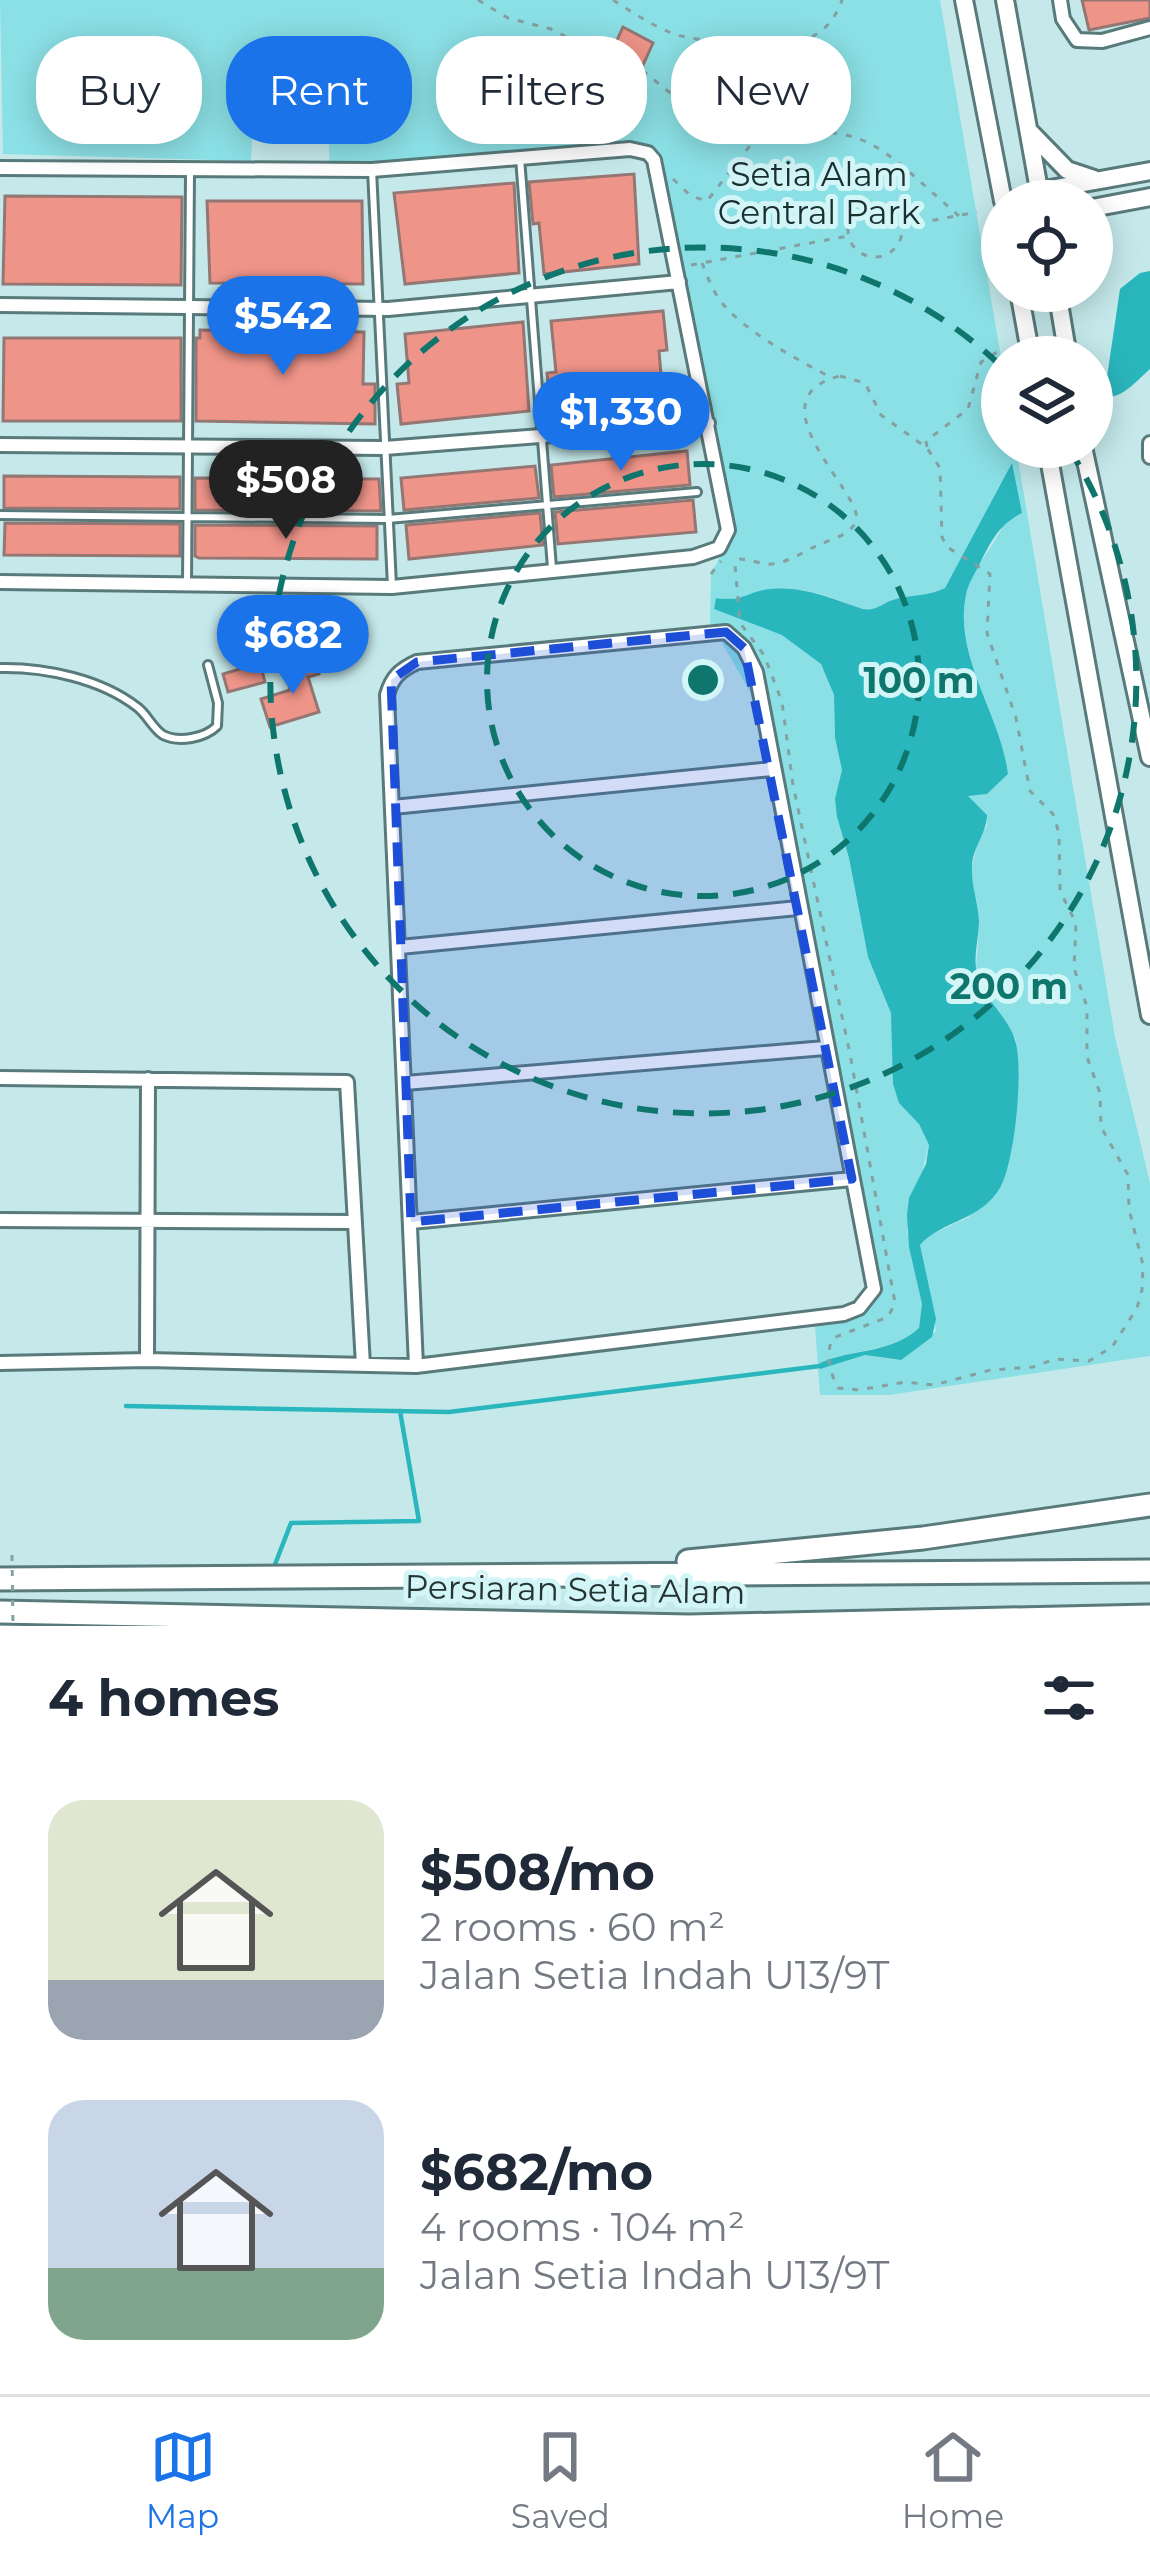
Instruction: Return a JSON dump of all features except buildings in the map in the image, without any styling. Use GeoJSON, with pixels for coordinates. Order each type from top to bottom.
{"type":"FeatureCollection","features":[{"type":"Feature","properties":{"kind":"highway"},"geometry":{"type":"LineString","coordinates":[[1120,1508],[1150,1491]]}},
{"type":"Feature","properties":{"kind":"highway"},"geometry":{"type":"LineString","coordinates":[[556,1574],[923,1538],[1150,1505]]}},
{"type":"Feature","properties":{"kind":"highway","name":"Persiaran Setia Alam"},"geometry":{"type":"LineString","coordinates":[[0,1579],[1150,1571]]}},
{"type":"Feature","properties":{"kind":"highway"},"geometry":{"type":"LineString","coordinates":[[0,1612],[40,1624],[139,1626]]}},
{"type":"Feature","properties":{"kind":"highway","name":"Persiaran Setia Alam"},"geometry":{"type":"LineString","coordinates":[[0,1612],[689,1626],[1150,1616]]}},
{"type":"Feature","properties":{"kind":"street"},"geometry":{"type":"LineString","coordinates":[[964,0],[999,180]]}},
{"type":"Feature","properties":{"kind":"street"},"geometry":{"type":"LineString","coordinates":[[1005,0],[1033,180]]}},
{"type":"Feature","properties":{"kind":"street"},"geometry":{"type":"LineString","coordinates":[[1060,0],[1063,19],[1077,40],[1089,43],[1150,28]]}},
{"type":"Feature","properties":{"kind":"street"},"geometry":{"type":"LineString","coordinates":[[1029,131],[1067,170],[1096,180]]}},
{"type":"Feature","properties":{"kind":"street"},"geometry":{"type":"LineString","coordinates":[[0,582],[392,587],[693,557],[719,548],[728,530],[654,160],[648,153],[630,148],[373,170],[2,168]]}},
{"type":"Feature","properties":{"kind":"street"},"geometry":{"type":"LineString","coordinates":[[1104,180],[1150,171]]}},
{"type":"Feature","properties":{"kind":"street"},"geometry":{"type":"LineString","coordinates":[[1113,205],[1150,197]]}},
{"type":"Feature","properties":{"kind":"street"},"geometry":{"type":"LineString","coordinates":[[0,305],[379,309],[531,296],[677,275]]}},
{"type":"Feature","properties":{"kind":"street"},"geometry":{"type":"LineString","coordinates":[[0,446],[386,448],[708,423]]}},
{"type":"Feature","properties":{"kind":"street"},"geometry":{"type":"LineString","coordinates":[[1150,443],[1150,457]]}},
{"type":"Feature","properties":{"kind":"street"},"geometry":{"type":"LineString","coordinates":[[1051,468],[1150,1015]]}},
{"type":"Feature","properties":{"kind":"street"},"geometry":{"type":"LineString","coordinates":[[1088,468],[1150,757]]}},
{"type":"Feature","properties":{"kind":"street"},"geometry":{"type":"LineString","coordinates":[[0,1363],[147,1360],[416,1366],[844,1314],[859,1308],[874,1289],[755,672],[744,648],[726,632],[417,662],[391,680],[387,695],[416,1366]]}},
{"type":"Feature","properties":{"kind":"street"},"geometry":{"type":"LineString","coordinates":[[393,807],[772,769]]}},
{"type":"Feature","properties":{"kind":"street"},"geometry":{"type":"LineString","coordinates":[[400,947],[798,908]]}},
{"type":"Feature","properties":{"kind":"street"},"geometry":{"type":"LineString","coordinates":[[406,1083],[825,1048]]}},
{"type":"Feature","properties":{"kind":"street"},"geometry":{"type":"LineString","coordinates":[[0,1078],[347,1082],[363,1365]]}},
{"type":"Feature","properties":{"kind":"street"},"geometry":{"type":"LineString","coordinates":[[147,1360],[148,1079]]}},
{"type":"Feature","properties":{"kind":"street"},"geometry":{"type":"LineString","coordinates":[[411,1222],[851,1179]]}},
{"type":"Feature","properties":{"kind":"street"},"geometry":{"type":"LineString","coordinates":[[0,1220],[354,1222]]}},
{"type":"Feature","properties":{"kind":"lane"},"geometry":{"type":"LineString","coordinates":[[520,158],[552,572]]}},
{"type":"Feature","properties":{"kind":"lane"},"geometry":{"type":"LineString","coordinates":[[187,585],[190,169]]}},
{"type":"Feature","properties":{"kind":"lane"},"geometry":{"type":"LineString","coordinates":[[373,170],[392,587]]}},
{"type":"Feature","properties":{"kind":"lane"},"geometry":{"type":"LineString","coordinates":[[0,515],[388,519],[697,492]]}},
{"type":"Feature","properties":{"kind":"lane"},"geometry":{"type":"LineString","coordinates":[[0,668],[58,674],[97,686],[138,707],[165,736],[179,739],[210,733],[217,726],[218,703],[208,665]]}},
{"type":"Feature","properties":{"kind":"path"},"geometry":{"type":"LineString","coordinates":[[478,0],[491,11],[550,29],[611,61],[642,70],[671,94]]}},
{"type":"Feature","properties":{"kind":"path"},"geometry":{"type":"LineString","coordinates":[[613,0],[692,39],[775,47],[799,44],[819,34],[835,18],[842,0]]}},
{"type":"Feature","properties":{"kind":"path"},"geometry":{"type":"LineString","coordinates":[[851,135],[868,140],[958,216]]}},
{"type":"Feature","properties":{"kind":"path"},"geometry":{"type":"LineString","coordinates":[[666,172],[691,196],[707,201],[751,144]]}},
{"type":"Feature","properties":{"kind":"path"},"geometry":{"type":"LineString","coordinates":[[870,203],[897,213],[902,226],[901,240],[880,257],[866,256],[848,236],[849,221],[857,209],[870,203]]}},
{"type":"Feature","properties":{"kind":"path"},"geometry":{"type":"LineString","coordinates":[[902,226],[977,212]]}},
{"type":"Feature","properties":{"kind":"path"},"geometry":{"type":"LineString","coordinates":[[677,275],[702,263],[848,236]]}},
{"type":"Feature","properties":{"kind":"path"},"geometry":{"type":"LineString","coordinates":[[702,263],[718,298],[731,312],[832,378]]}},
{"type":"Feature","properties":{"kind":"path"},"geometry":{"type":"LineString","coordinates":[[927,448],[926,441],[968,409],[981,361]]}},
{"type":"Feature","properties":{"kind":"path"},"geometry":{"type":"LineString","coordinates":[[740,623],[738,559],[778,562],[845,535],[856,525],[858,512],[830,473],[807,417],[807,404],[813,392],[832,378],[865,383],[881,415],[927,448],[940,468],[942,537],[960,555],[986,569],[992,581],[987,633],[1016,718],[1030,790],[1053,814],[1059,833],[1060,892],[1076,923],[1075,968],[1088,1007],[1087,1057],[1100,1093],[1101,1127],[1128,1175],[1129,1209],[1143,1265],[1142,1290],[1131,1321],[1112,1347],[1089,1360],[1055,1359],[1021,1370],[991,1370],[934,1385],[905,1382],[859,1390],[838,1388],[829,1346]]}},
{"type":"Feature","properties":{"kind":"path"},"geometry":{"type":"LineString","coordinates":[[12,1555],[13,1626]]}},
{"type":"Feature","properties":{"kind":"highlighted area"},"geometry":{"type":"Polygon","coordinates":[[[726,632],[744,648],[852,1179],[411,1222],[391,680],[417,662],[726,632]]]}},
{"type":"Feature","properties":{"kind":"green space","name":"Setia Alam Central Park"},"geometry":{"type":"Polygon","coordinates":[[[0,0],[940,0],[981,240],[981,312],[993,312],[997,336],[981,336],[981,468],[1010,468],[945,588],[938,592],[864,609],[791,589],[716,598],[714,608],[782,634],[821,664],[834,695],[842,770],[837,817],[868,957],[888,1002],[919,1124],[929,1145],[907,1231],[922,1304],[919,1328],[896,1342],[821,1363],[821,1368],[865,1355],[898,1360],[936,1331],[920,1245],[928,1236],[969,1217],[1011,1155],[1016,1040],[993,1007],[976,969],[979,926],[971,870],[987,815],[966,795],[987,794],[1008,774],[972,662],[964,617],[969,584],[1005,521],[1012,468],[1020,468],[1115,1037],[1150,1183],[1150,1356],[889,1395],[820,1395],[815,1325],[862,1313],[881,1290],[769,725],[710,622],[711,574],[728,541],[647,148],[330,169],[329,144],[412,144],[412,36],[226,36],[226,144],[252,144],[251,161],[3,154],[0,0]]]}},
{"type":"Feature","properties":{"kind":"shaded area"},"geometry":{"type":"Polygon","coordinates":[[[1150,271],[1150,369],[1113,396],[1113,336],[1120,289],[1150,271]]]}},
{"type":"Feature","properties":{"kind":"shaded area"},"geometry":{"type":"Polygon","coordinates":[[[1013,468],[1022,513],[1002,527],[989,546],[968,586],[964,618],[972,663],[1008,774],[987,794],[968,796],[987,815],[972,867],[979,921],[976,968],[1018,1053],[1014,1136],[1006,1173],[993,1198],[920,1245],[936,1319],[932,1337],[901,1360],[865,1355],[820,1369],[820,1363],[884,1347],[919,1328],[922,1304],[907,1215],[929,1145],[919,1124],[899,1103],[893,1084],[891,1013],[868,957],[837,817],[835,799],[842,770],[834,695],[821,664],[782,635],[714,609],[716,598],[734,599],[771,589],[795,589],[867,609],[945,588],[1013,468]]]}},
{"type":"Feature","properties":{"kind":"waterway"},"geometry":{"type":"LineString","coordinates":[[126,1406],[449,1412],[820,1366]]}},
{"type":"Feature","properties":{"kind":"waterway"},"geometry":{"type":"LineString","coordinates":[[274,1567],[291,1523],[419,1521],[400,1411]]}}]}
